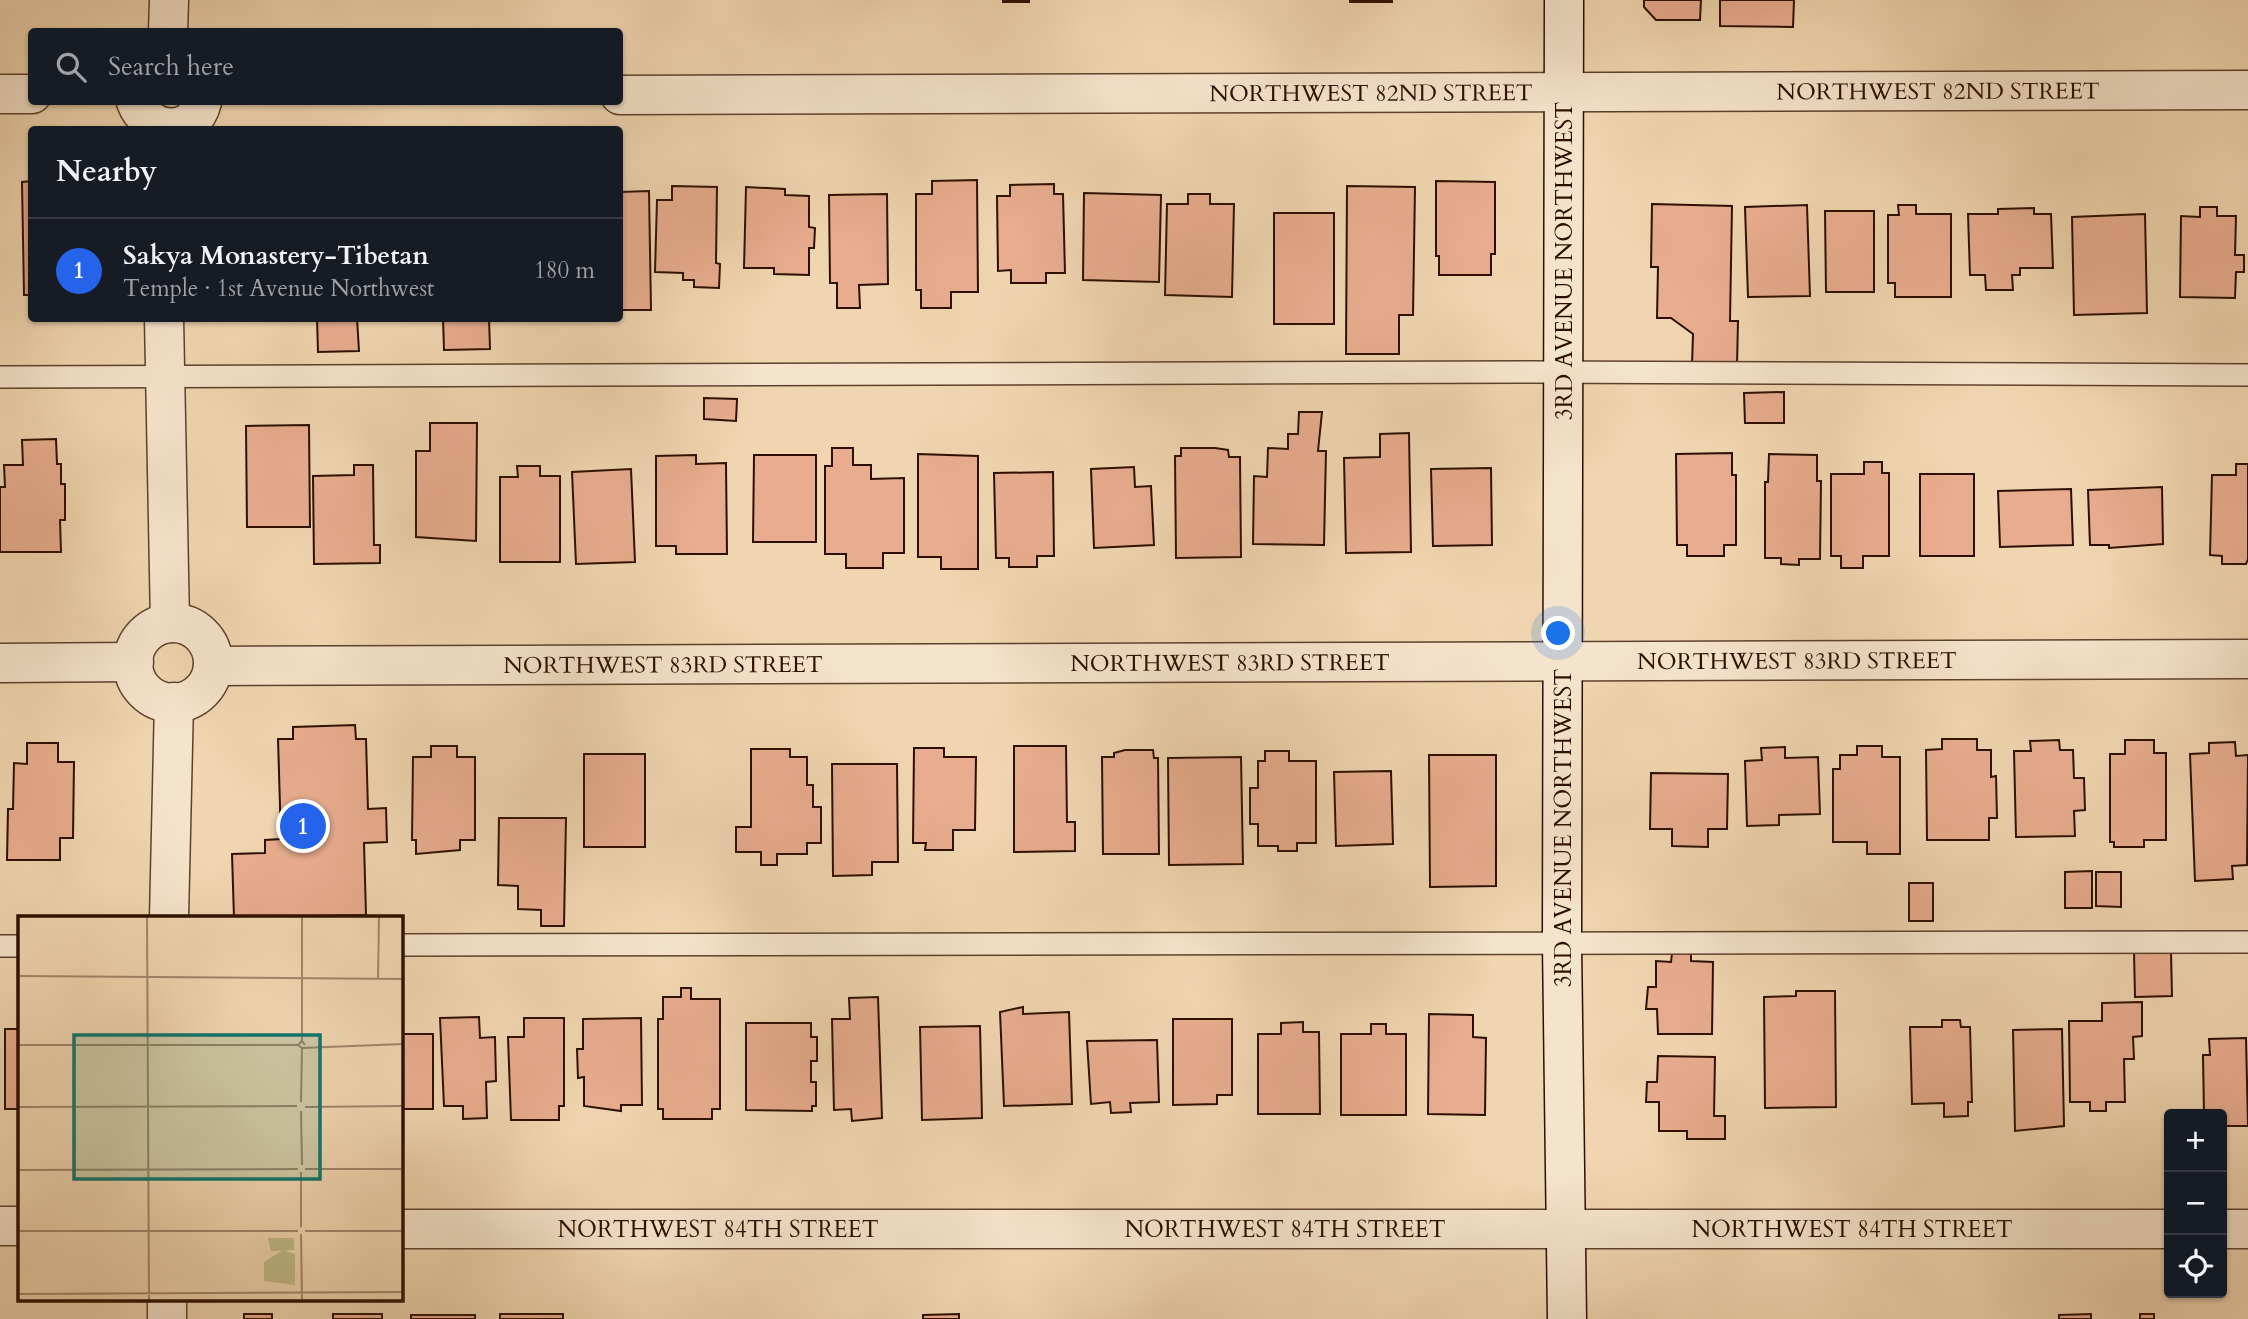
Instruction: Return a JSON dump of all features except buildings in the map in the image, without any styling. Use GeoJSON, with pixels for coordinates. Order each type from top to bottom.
{"type":"FeatureCollection","features":[{"type":"Feature","properties":{"kind":"street"},"geometry":{"type":"LineString","coordinates":[[169,0],[169,28]]}},
{"type":"Feature","properties":{"kind":"street","name":"3RD AVENUE NORTHWEST"},"geometry":{"type":"LineString","coordinates":[[1564,0],[1562,944],[1567,1319]]}},
{"type":"Feature","properties":{"kind":"street","name":"NORTHWEST 82ND STREET"},"geometry":{"type":"LineString","coordinates":[[623,95],[2248,90]]}},
{"type":"Feature","properties":{"kind":"street"},"geometry":{"type":"LineString","coordinates":[[0,94],[28,94]]}},
{"type":"Feature","properties":{"kind":"street"},"geometry":{"type":"LineString","coordinates":[[138,105],[146,120],[159,126]]}},
{"type":"Feature","properties":{"kind":"street"},"geometry":{"type":"LineString","coordinates":[[178,126],[186,124],[194,117],[200,105]]}},
{"type":"Feature","properties":{"kind":"street"},"geometry":{"type":"LineString","coordinates":[[164,322],[170,623]]}},
{"type":"Feature","properties":{"kind":"street"},"geometry":{"type":"LineString","coordinates":[[170,623],[184,624],[206,640],[213,666],[202,690],[192,698],[174,702],[154,698],[144,690],[137,680],[134,662],[138,643],[146,633],[170,623]]}},
{"type":"Feature","properties":{"kind":"street","name":"NORTHWEST 83RD STREET"},"geometry":{"type":"LineString","coordinates":[[213,666],[2248,659]]}},
{"type":"Feature","properties":{"kind":"street"},"geometry":{"type":"LineString","coordinates":[[0,663],[134,662]]}},
{"type":"Feature","properties":{"kind":"street"},"geometry":{"type":"LineString","coordinates":[[169,916],[174,702]]}},
{"type":"Feature","properties":{"kind":"street"},"geometry":{"type":"LineString","coordinates":[[0,1226],[18,1226]]}},
{"type":"Feature","properties":{"kind":"street","name":"NORTHWEST 84TH STREET"},"geometry":{"type":"LineString","coordinates":[[402,1229],[2164,1229]]}},
{"type":"Feature","properties":{"kind":"street"},"geometry":{"type":"LineString","coordinates":[[2227,1229],[2248,1229]]}},
{"type":"Feature","properties":{"kind":"lane"},"geometry":{"type":"LineString","coordinates":[[0,377],[1563,372],[2248,375]]}},
{"type":"Feature","properties":{"kind":"lane"},"geometry":{"type":"LineString","coordinates":[[402,945],[2248,942]]}},
{"type":"Feature","properties":{"kind":"lane"},"geometry":{"type":"LineString","coordinates":[[0,946],[18,946]]}},
{"type":"Feature","properties":{"kind":"place","name":"Sakya Monastery-Tibetan"},"geometry":{"type":"Point","coordinates":[303,826]}}]}
